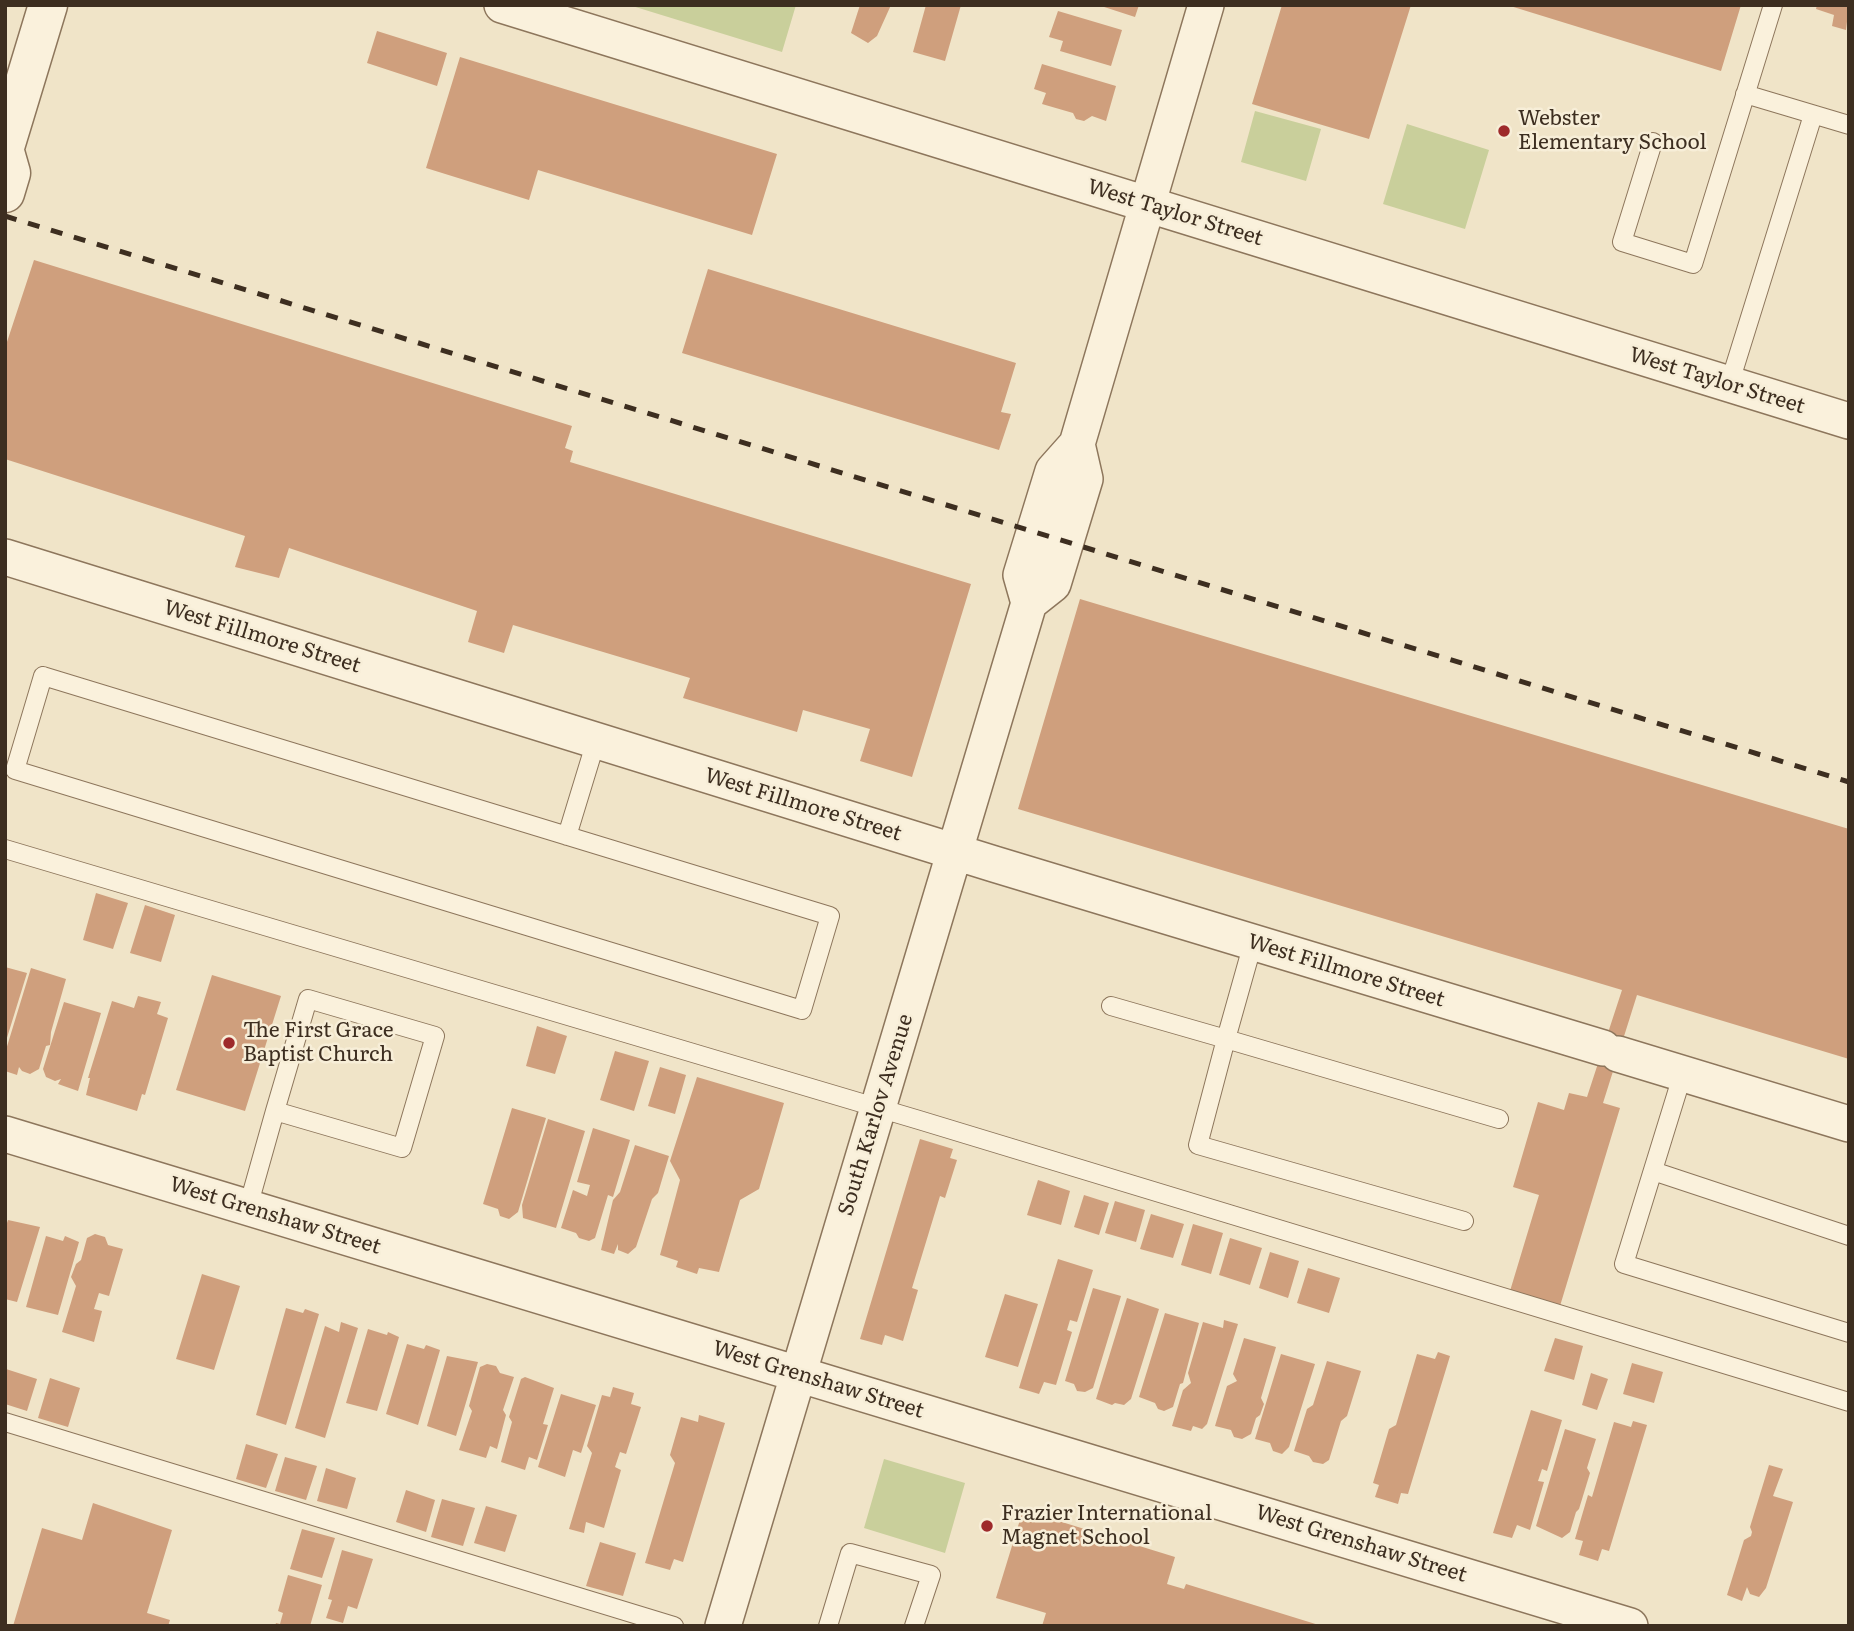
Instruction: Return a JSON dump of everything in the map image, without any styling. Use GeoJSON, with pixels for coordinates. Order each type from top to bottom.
{"type":"FeatureCollection","features":[{"type":"Feature","properties":{"kind":"street"},"geometry":{"type":"LineString","coordinates":[[5,193],[11,173],[5,149],[48,5]]}},
{"type":"Feature","properties":{"kind":"street","name":"West Taylor Street"},"geometry":{"type":"LineString","coordinates":[[502,5],[1849,421]]}},
{"type":"Feature","properties":{"kind":"street","name":"South Karlov Avenue"},"geometry":{"type":"LineString","coordinates":[[723,1626],[1029,603],[1021,575],[1053,471],[1077,444],[1206,5]]}},
{"type":"Feature","properties":{"kind":"street","name":"West Fillmore Street"},"geometry":{"type":"LineString","coordinates":[[5,557],[955,852],[1849,1124]]}},
{"type":"Feature","properties":{"kind":"street","name":"West Grenshaw Street"},"geometry":{"type":"LineString","coordinates":[[5,1134],[1630,1626]]}},
{"type":"Feature","properties":{"kind":"lane"},"geometry":{"type":"LineString","coordinates":[[1653,142],[1622,242],[1693,264],[1773,5]]}},
{"type":"Feature","properties":{"kind":"lane"},"geometry":{"type":"LineString","coordinates":[[1745,94],[1849,125]]}},
{"type":"Feature","properties":{"kind":"lane"},"geometry":{"type":"LineString","coordinates":[[1730,385],[1813,114]]}},
{"type":"Feature","properties":{"kind":"lane"},"geometry":{"type":"LineString","coordinates":[[43,676],[567,836],[831,916],[802,1010],[15,770],[43,676]]}},
{"type":"Feature","properties":{"kind":"lane"},"geometry":{"type":"LineString","coordinates":[[567,836],[596,741]]}},
{"type":"Feature","properties":{"kind":"lane"},"geometry":{"type":"LineString","coordinates":[[5,849],[878,1108],[1849,1402]]}},
{"type":"Feature","properties":{"kind":"lane"},"geometry":{"type":"LineString","coordinates":[[1253,943],[1198,1145],[1464,1221]]}},
{"type":"Feature","properties":{"kind":"lane"},"geometry":{"type":"LineString","coordinates":[[248,1207],[275,1111],[308,999],[435,1036],[402,1148],[275,1111]]}},
{"type":"Feature","properties":{"kind":"lane"},"geometry":{"type":"LineString","coordinates":[[1111,1006],[1499,1119]]}},
{"type":"Feature","properties":{"kind":"lane"},"geometry":{"type":"LineString","coordinates":[[1683,1073],[1624,1264],[1849,1334]]}},
{"type":"Feature","properties":{"kind":"lane"},"geometry":{"type":"LineString","coordinates":[[1653,1171],[1849,1236]]}},
{"type":"Feature","properties":{"kind":"lane"},"geometry":{"type":"LineString","coordinates":[[5,1422],[674,1626]]}},
{"type":"Feature","properties":{"kind":"lane"},"geometry":{"type":"LineString","coordinates":[[828,1626],[850,1553],[931,1575],[914,1626]]}},
{"type":"Feature","properties":{"kind":"green space"},"geometry":{"type":"Polygon","coordinates":[[[629,5],[796,5],[782,52],[629,5]]]}},
{"type":"Feature","properties":{"kind":"green space"},"geometry":{"type":"Polygon","coordinates":[[[1255,111],[1321,129],[1306,181],[1241,162],[1255,111]]]}},
{"type":"Feature","properties":{"kind":"green space"},"geometry":{"type":"Polygon","coordinates":[[[1407,124],[1489,150],[1465,229],[1383,204],[1407,124]]]}},
{"type":"Feature","properties":{"kind":"green space"},"geometry":{"type":"Polygon","coordinates":[[[884,1459],[965,1483],[945,1553],[864,1528],[884,1459]]]}},
{"type":"Feature","properties":{"kind":"building"},"geometry":{"type":"Polygon","coordinates":[[[860,5],[891,5],[877,36],[868,43],[851,33],[860,5]]]}},
{"type":"Feature","properties":{"kind":"building"},"geometry":{"type":"Polygon","coordinates":[[[926,5],[961,5],[945,61],[913,52],[926,5]]]}},
{"type":"Feature","properties":{"kind":"building"},"geometry":{"type":"Polygon","coordinates":[[[1098,5],[1139,5],[1135,17],[1098,5]]]}},
{"type":"Feature","properties":{"kind":"building"},"geometry":{"type":"Polygon","coordinates":[[[1282,5],[1411,5],[1369,139],[1252,104],[1282,5]]]}},
{"type":"Feature","properties":{"kind":"building"},"geometry":{"type":"Polygon","coordinates":[[[1507,5],[1741,5],[1721,71],[1507,5]]]}},
{"type":"Feature","properties":{"kind":"building"},"geometry":{"type":"Polygon","coordinates":[[[1817,5],[1849,5],[1846,30],[1832,26],[1834,15],[1816,9],[1817,5]]]}},
{"type":"Feature","properties":{"kind":"building"},"geometry":{"type":"Polygon","coordinates":[[[1058,11],[1122,30],[1111,66],[1060,51],[1063,41],[1049,37],[1058,11]]]}},
{"type":"Feature","properties":{"kind":"building"},"geometry":{"type":"Polygon","coordinates":[[[377,31],[447,53],[437,86],[367,63],[377,31]]]}},
{"type":"Feature","properties":{"kind":"building"},"geometry":{"type":"Polygon","coordinates":[[[460,57],[777,154],[752,235],[538,170],[529,200],[426,168],[460,57]]]}},
{"type":"Feature","properties":{"kind":"building"},"geometry":{"type":"Polygon","coordinates":[[[1042,64],[1116,86],[1106,121],[1092,116],[1084,121],[1076,119],[1073,113],[1042,104],[1046,93],[1034,89],[1042,64]]]}},
{"type":"Feature","properties":{"kind":"building"},"geometry":{"type":"Polygon","coordinates":[[[34,260],[572,426],[565,448],[573,451],[570,462],[971,584],[912,777],[860,761],[870,729],[803,710],[797,732],[683,698],[690,678],[513,625],[504,653],[468,642],[477,611],[289,548],[279,578],[235,567],[245,536],[5,459],[5,348],[34,260]]]}},
{"type":"Feature","properties":{"kind":"building"},"geometry":{"type":"Polygon","coordinates":[[[708,269],[1016,363],[1001,412],[1011,414],[999,450],[682,353],[708,269]]]}},
{"type":"Feature","properties":{"kind":"building"},"geometry":{"type":"Polygon","coordinates":[[[1080,599],[1849,829],[1849,1059],[1637,995],[1603,1103],[1620,1108],[1560,1306],[1510,1291],[1539,1195],[1513,1187],[1538,1102],[1564,1110],[1569,1093],[1587,1097],[1622,990],[1018,809],[1080,599]]]}},
{"type":"Feature","properties":{"kind":"building"},"geometry":{"type":"Polygon","coordinates":[[[96,893],[128,903],[113,949],[83,940],[96,893]]]}},
{"type":"Feature","properties":{"kind":"building"},"geometry":{"type":"Polygon","coordinates":[[[145,905],[175,915],[161,962],[130,953],[145,905]]]}},
{"type":"Feature","properties":{"kind":"building"},"geometry":{"type":"Polygon","coordinates":[[[5,967],[27,973],[6,1041],[5,1041],[5,967]]]}},
{"type":"Feature","properties":{"kind":"building"},"geometry":{"type":"Polygon","coordinates":[[[31,968],[66,979],[50,1045],[46,1046],[39,1069],[30,1074],[19,1067],[17,1075],[5,1071],[5,1053],[31,968]]]}},
{"type":"Feature","properties":{"kind":"building","name":"The First Grace Baptist Church"},"geometry":{"type":"Polygon","coordinates":[[[212,975],[281,996],[245,1111],[176,1090],[212,975]]]}},
{"type":"Feature","properties":{"kind":"building"},"geometry":{"type":"Polygon","coordinates":[[[138,996],[161,1002],[157,1014],[168,1018],[145,1095],[142,1094],[137,1111],[86,1095],[88,1078],[112,1001],[134,1008],[138,996]]]}},
{"type":"Feature","properties":{"kind":"building"},"geometry":{"type":"Polygon","coordinates":[[[64,1002],[101,1013],[78,1091],[58,1084],[61,1079],[55,1081],[46,1077],[43,1069],[64,1002]]]}},
{"type":"Feature","properties":{"kind":"building"},"geometry":{"type":"Polygon","coordinates":[[[537,1026],[567,1036],[555,1074],[526,1066],[537,1026]]]}},
{"type":"Feature","properties":{"kind":"building"},"geometry":{"type":"Polygon","coordinates":[[[615,1051],[649,1061],[634,1111],[600,1100],[615,1051]]]}},
{"type":"Feature","properties":{"kind":"building"},"geometry":{"type":"Polygon","coordinates":[[[660,1067],[686,1075],[675,1114],[648,1106],[660,1067]]]}},
{"type":"Feature","properties":{"kind":"building"},"geometry":{"type":"Polygon","coordinates":[[[697,1077],[784,1103],[759,1189],[740,1200],[719,1272],[699,1268],[697,1274],[676,1267],[678,1261],[660,1255],[680,1180],[670,1161],[697,1077]]]}},
{"type":"Feature","properties":{"kind":"building"},"geometry":{"type":"Polygon","coordinates":[[[512,1108],[546,1118],[518,1212],[509,1219],[500,1216],[498,1209],[483,1204],[512,1108]]]}},
{"type":"Feature","properties":{"kind":"building"},"geometry":{"type":"Polygon","coordinates":[[[548,1119],[585,1131],[556,1228],[523,1218],[522,1205],[548,1119]]]}},
{"type":"Feature","properties":{"kind":"building"},"geometry":{"type":"Polygon","coordinates":[[[593,1128],[630,1140],[613,1197],[608,1195],[595,1238],[589,1241],[561,1228],[573,1190],[587,1196],[590,1185],[577,1182],[593,1128]]]}},
{"type":"Feature","properties":{"kind":"building"},"geometry":{"type":"Polygon","coordinates":[[[920,1139],[953,1149],[950,1158],[957,1160],[945,1198],[940,1196],[912,1288],[918,1290],[903,1341],[885,1335],[882,1345],[860,1339],[920,1139]]]}},
{"type":"Feature","properties":{"kind":"building"},"geometry":{"type":"Polygon","coordinates":[[[635,1145],[669,1156],[658,1193],[652,1199],[636,1247],[628,1254],[618,1250],[618,1244],[614,1254],[601,1250],[613,1200],[620,1192],[635,1145]]]}},
{"type":"Feature","properties":{"kind":"building"},"geometry":{"type":"Polygon","coordinates":[[[1038,1180],[1070,1191],[1061,1225],[1027,1215],[1038,1180]]]}},
{"type":"Feature","properties":{"kind":"building"},"geometry":{"type":"Polygon","coordinates":[[[1084,1195],[1109,1203],[1099,1235],[1074,1227],[1084,1195]]]}},
{"type":"Feature","properties":{"kind":"building"},"geometry":{"type":"Polygon","coordinates":[[[1115,1201],[1145,1210],[1136,1242],[1105,1233],[1115,1201]]]}},
{"type":"Feature","properties":{"kind":"building"},"geometry":{"type":"Polygon","coordinates":[[[1151,1214],[1184,1224],[1173,1258],[1140,1249],[1151,1214]]]}},
{"type":"Feature","properties":{"kind":"building"},"geometry":{"type":"Polygon","coordinates":[[[8,1220],[40,1227],[17,1302],[5,1299],[5,1229],[8,1220]]]}},
{"type":"Feature","properties":{"kind":"building"},"geometry":{"type":"Polygon","coordinates":[[[1193,1224],[1223,1233],[1211,1274],[1181,1265],[1193,1224]]]}},
{"type":"Feature","properties":{"kind":"building"},"geometry":{"type":"Polygon","coordinates":[[[95,1234],[105,1237],[108,1245],[123,1249],[109,1296],[99,1293],[94,1309],[102,1311],[94,1342],[62,1332],[76,1286],[71,1277],[76,1264],[81,1260],[87,1238],[95,1234]]]}},
{"type":"Feature","properties":{"kind":"building"},"geometry":{"type":"Polygon","coordinates":[[[46,1236],[63,1241],[65,1236],[79,1242],[58,1315],[26,1307],[46,1236]]]}},
{"type":"Feature","properties":{"kind":"building"},"geometry":{"type":"Polygon","coordinates":[[[1230,1238],[1262,1248],[1250,1285],[1219,1275],[1230,1238]]]}},
{"type":"Feature","properties":{"kind":"building"},"geometry":{"type":"Polygon","coordinates":[[[1270,1252],[1299,1261],[1288,1298],[1259,1288],[1270,1252]]]}},
{"type":"Feature","properties":{"kind":"building"},"geometry":{"type":"Polygon","coordinates":[[[1058,1259],[1093,1270],[1077,1322],[1070,1320],[1067,1330],[1072,1332],[1056,1385],[1044,1382],[1039,1394],[1019,1388],[1058,1259]]]}},
{"type":"Feature","properties":{"kind":"building"},"geometry":{"type":"Polygon","coordinates":[[[1308,1268],[1340,1278],[1329,1313],[1297,1303],[1308,1268]]]}},
{"type":"Feature","properties":{"kind":"building"},"geometry":{"type":"Polygon","coordinates":[[[202,1274],[240,1286],[214,1370],[176,1359],[202,1274]]]}},
{"type":"Feature","properties":{"kind":"building"},"geometry":{"type":"Polygon","coordinates":[[[1093,1288],[1121,1296],[1093,1388],[1085,1392],[1077,1391],[1074,1384],[1065,1381],[1093,1288]]]}},
{"type":"Feature","properties":{"kind":"building"},"geometry":{"type":"Polygon","coordinates":[[[1005,1294],[1038,1304],[1018,1367],[985,1357],[1005,1294]]]}},
{"type":"Feature","properties":{"kind":"building"},"geometry":{"type":"Polygon","coordinates":[[[1127,1298],[1159,1309],[1131,1399],[1124,1405],[1112,1405],[1096,1399],[1127,1298]]]}},
{"type":"Feature","properties":{"kind":"building"},"geometry":{"type":"Polygon","coordinates":[[[286,1308],[303,1313],[305,1309],[319,1314],[286,1425],[256,1415],[286,1308]]]}},
{"type":"Feature","properties":{"kind":"building"},"geometry":{"type":"Polygon","coordinates":[[[1165,1313],[1199,1323],[1183,1383],[1180,1384],[1173,1407],[1164,1411],[1158,1409],[1155,1403],[1139,1397],[1165,1313]]]}},
{"type":"Feature","properties":{"kind":"building"},"geometry":{"type":"Polygon","coordinates":[[[1224,1320],[1238,1324],[1207,1424],[1202,1429],[1193,1426],[1191,1431],[1172,1426],[1183,1390],[1191,1383],[1188,1373],[1203,1322],[1223,1328],[1224,1320]]]}},
{"type":"Feature","properties":{"kind":"building"},"geometry":{"type":"Polygon","coordinates":[[[341,1322],[358,1328],[325,1438],[295,1428],[325,1326],[339,1332],[341,1322]]]}},
{"type":"Feature","properties":{"kind":"building"},"geometry":{"type":"Polygon","coordinates":[[[368,1329],[399,1337],[377,1411],[346,1403],[368,1329]]]}},
{"type":"Feature","properties":{"kind":"building"},"geometry":{"type":"Polygon","coordinates":[[[1244,1338],[1276,1347],[1261,1398],[1264,1404],[1260,1415],[1256,1418],[1251,1434],[1242,1439],[1234,1437],[1231,1430],[1215,1426],[1227,1386],[1237,1381],[1233,1374],[1244,1338]]]}},
{"type":"Feature","properties":{"kind":"building"},"geometry":{"type":"Polygon","coordinates":[[[1555,1338],[1583,1346],[1574,1380],[1544,1371],[1555,1338]]]}},
{"type":"Feature","properties":{"kind":"building"},"geometry":{"type":"Polygon","coordinates":[[[407,1344],[424,1349],[426,1345],[440,1350],[418,1425],[386,1414],[407,1344]]]}},
{"type":"Feature","properties":{"kind":"building"},"geometry":{"type":"Polygon","coordinates":[[[1438,1352],[1450,1356],[1408,1494],[1401,1493],[1398,1504],[1375,1497],[1379,1485],[1373,1483],[1389,1429],[1396,1425],[1417,1354],[1435,1359],[1438,1352]]]}},
{"type":"Feature","properties":{"kind":"building"},"geometry":{"type":"Polygon","coordinates":[[[1281,1354],[1315,1364],[1289,1447],[1282,1454],[1273,1451],[1270,1443],[1255,1439],[1281,1354]]]}},
{"type":"Feature","properties":{"kind":"building"},"geometry":{"type":"Polygon","coordinates":[[[447,1356],[478,1362],[456,1436],[427,1426],[447,1356]]]}},
{"type":"Feature","properties":{"kind":"building"},"geometry":{"type":"Polygon","coordinates":[[[1327,1361],[1361,1371],[1347,1416],[1341,1421],[1329,1460],[1323,1464],[1313,1462],[1309,1456],[1294,1451],[1307,1409],[1313,1405],[1327,1361]]]}},
{"type":"Feature","properties":{"kind":"building"},"geometry":{"type":"Polygon","coordinates":[[[1632,1363],[1663,1372],[1654,1403],[1623,1394],[1632,1363]]]}},
{"type":"Feature","properties":{"kind":"building"},"geometry":{"type":"Polygon","coordinates":[[[487,1364],[496,1366],[500,1373],[514,1377],[503,1410],[506,1415],[497,1449],[490,1446],[486,1458],[459,1450],[472,1411],[469,1406],[480,1367],[487,1364]]]}},
{"type":"Feature","properties":{"kind":"building"},"geometry":{"type":"Polygon","coordinates":[[[6,1369],[37,1379],[27,1411],[5,1404],[6,1369]]]}},
{"type":"Feature","properties":{"kind":"building"},"geometry":{"type":"Polygon","coordinates":[[[1591,1373],[1608,1379],[1597,1410],[1582,1405],[1591,1373]]]}},
{"type":"Feature","properties":{"kind":"building"},"geometry":{"type":"Polygon","coordinates":[[[525,1377],[554,1388],[543,1424],[548,1425],[537,1460],[529,1457],[525,1470],[501,1462],[512,1422],[509,1417],[521,1379],[525,1377]]]}},
{"type":"Feature","properties":{"kind":"building"},"geometry":{"type":"Polygon","coordinates":[[[50,1378],[80,1388],[68,1427],[38,1418],[50,1378]]]}},
{"type":"Feature","properties":{"kind":"building"},"geometry":{"type":"Polygon","coordinates":[[[613,1387],[634,1393],[631,1404],[641,1407],[626,1454],[620,1452],[615,1467],[621,1470],[604,1528],[586,1522],[584,1533],[569,1529],[592,1453],[587,1446],[602,1395],[610,1397],[613,1387]]]}},
{"type":"Feature","properties":{"kind":"building"},"geometry":{"type":"Polygon","coordinates":[[[561,1394],[596,1405],[581,1453],[573,1450],[565,1477],[538,1467],[561,1394]]]}},
{"type":"Feature","properties":{"kind":"building"},"geometry":{"type":"Polygon","coordinates":[[[1531,1410],[1562,1420],[1547,1471],[1542,1469],[1538,1481],[1544,1482],[1530,1530],[1517,1525],[1512,1538],[1493,1533],[1531,1410]]]}},
{"type":"Feature","properties":{"kind":"building"},"geometry":{"type":"Polygon","coordinates":[[[699,1415],[725,1423],[683,1562],[674,1559],[670,1570],[645,1563],[675,1463],[670,1455],[681,1417],[698,1422],[699,1415]]]}},
{"type":"Feature","properties":{"kind":"building"},"geometry":{"type":"Polygon","coordinates":[[[1633,1421],[1647,1425],[1609,1551],[1602,1549],[1598,1561],[1579,1555],[1583,1541],[1575,1539],[1588,1495],[1592,1497],[1614,1422],[1631,1427],[1633,1421]]]}},
{"type":"Feature","properties":{"kind":"building"},"geometry":{"type":"Polygon","coordinates":[[[1565,1429],[1596,1439],[1587,1468],[1590,1473],[1579,1509],[1570,1532],[1562,1538],[1536,1526],[1565,1429]]]}},
{"type":"Feature","properties":{"kind":"building"},"geometry":{"type":"Polygon","coordinates":[[[246,1444],[278,1454],[266,1488],[236,1479],[246,1444]]]}},
{"type":"Feature","properties":{"kind":"building"},"geometry":{"type":"Polygon","coordinates":[[[285,1457],[317,1466],[306,1500],[275,1491],[285,1457]]]}},
{"type":"Feature","properties":{"kind":"building"},"geometry":{"type":"Polygon","coordinates":[[[1769,1465],[1783,1469],[1773,1496],[1793,1502],[1766,1588],[1759,1597],[1750,1594],[1747,1587],[1742,1601],[1727,1595],[1744,1540],[1751,1536],[1750,1527],[1769,1465]]]}},
{"type":"Feature","properties":{"kind":"building"},"geometry":{"type":"Polygon","coordinates":[[[326,1468],[356,1478],[347,1509],[317,1501],[326,1468]]]}},
{"type":"Feature","properties":{"kind":"building"},"geometry":{"type":"Polygon","coordinates":[[[406,1490],[435,1500],[426,1532],[396,1522],[406,1490]]]}},
{"type":"Feature","properties":{"kind":"building"},"geometry":{"type":"Polygon","coordinates":[[[442,1499],[475,1508],[463,1546],[431,1537],[442,1499]]]}},
{"type":"Feature","properties":{"kind":"building"},"geometry":{"type":"Polygon","coordinates":[[[93,1503],[172,1530],[147,1613],[170,1620],[168,1626],[13,1626],[42,1528],[82,1540],[93,1503]]]}},
{"type":"Feature","properties":{"kind":"building"},"geometry":{"type":"Polygon","coordinates":[[[486,1506],[517,1515],[505,1552],[474,1543],[486,1506]]]}},
{"type":"Feature","properties":{"kind":"building"},"geometry":{"type":"Polygon","coordinates":[[[1023,1510],[1175,1557],[1167,1584],[1184,1589],[1186,1584],[1322,1626],[1042,1626],[1046,1613],[996,1598],[1023,1510]]]}},
{"type":"Feature","properties":{"kind":"building"},"geometry":{"type":"Polygon","coordinates":[[[302,1529],[335,1538],[322,1578],[290,1569],[302,1529]]]}},
{"type":"Feature","properties":{"kind":"building"},"geometry":{"type":"Polygon","coordinates":[[[600,1542],[636,1553],[623,1596],[586,1586],[600,1542]]]}},
{"type":"Feature","properties":{"kind":"building"},"geometry":{"type":"Polygon","coordinates":[[[342,1550],[373,1559],[357,1609],[348,1606],[343,1623],[326,1618],[332,1600],[328,1599],[342,1550]]]}},
{"type":"Feature","properties":{"kind":"building"},"geometry":{"type":"Polygon","coordinates":[[[288,1575],[322,1585],[310,1626],[275,1626],[276,1623],[280,1624],[283,1613],[278,1611],[288,1575]]]}},
{"type":"Feature","properties":{"kind":"railway"},"geometry":{"type":"LineString","coordinates":[[5,216],[1849,782]]}},
{"type":"Feature","properties":{"kind":"place","name":"Webster Elementary School"},"geometry":{"type":"Point","coordinates":[1504,131]}},
{"type":"Feature","properties":{"kind":"place","name":"The First Grace Baptist Church"},"geometry":{"type":"Point","coordinates":[229,1043]}},
{"type":"Feature","properties":{"kind":"place","name":"Frazier International Magnet School"},"geometry":{"type":"Point","coordinates":[987,1526]}}]}
